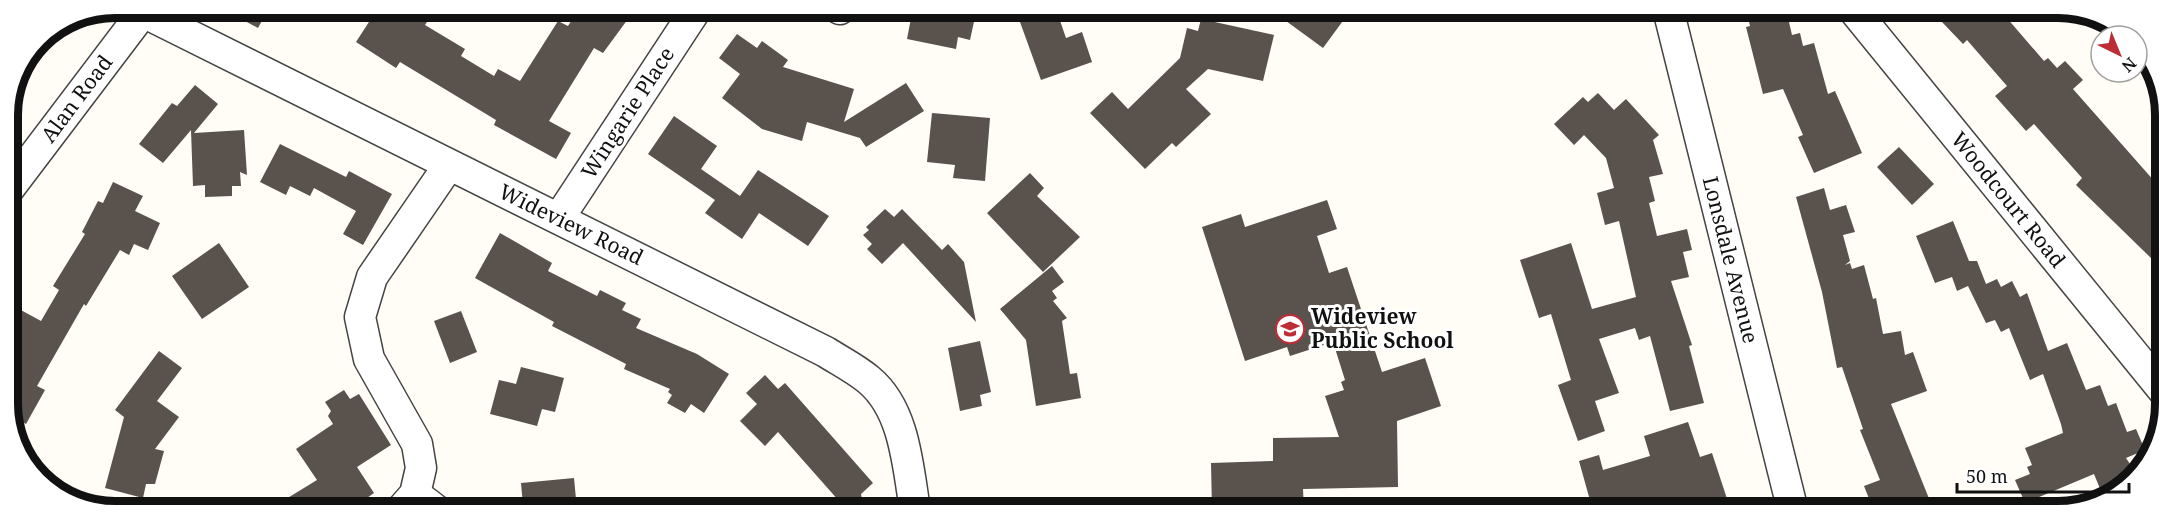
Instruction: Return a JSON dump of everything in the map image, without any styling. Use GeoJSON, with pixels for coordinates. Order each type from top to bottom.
{"type":"FeatureCollection","features":[{"type":"Feature","properties":{"kind":"street","name":"Alan Road"},"geometry":{"type":"LineString","coordinates":[[18,177],[138,18]]}},
{"type":"Feature","properties":{"kind":"street","name":"Wideview Road"},"geometry":{"type":"LineString","coordinates":[[160,18],[826,352],[870,381],[893,410],[905,452],[913,501]]}},
{"type":"Feature","properties":{"kind":"street","name":"Wingarie Place"},"geometry":{"type":"LineString","coordinates":[[559,218],[691,18]]}},
{"type":"Feature","properties":{"kind":"street","name":"Lonsdale Avenue"},"geometry":{"type":"LineString","coordinates":[[1670,18],[1791,501]]}},
{"type":"Feature","properties":{"kind":"street","name":"Woodcourt Road"},"geometry":{"type":"LineString","coordinates":[[1860,18],[2155,373]]}},
{"type":"Feature","properties":{"kind":"street"},"geometry":{"type":"LineString","coordinates":[[418,501],[421,468],[417,444],[369,359],[360,317],[372,277],[449,165]]}},
{"type":"Feature","properties":{"kind":"building"},"geometry":{"type":"Polygon","coordinates":[[[240,18],[264,18],[258,28],[240,18]]]}},
{"type":"Feature","properties":{"kind":"building"},"geometry":{"type":"Polygon","coordinates":[[[372,18],[430,18],[425,25],[465,49],[461,56],[494,76],[498,69],[520,81],[558,21],[568,26],[573,18],[629,18],[603,53],[594,48],[549,121],[571,133],[556,159],[494,125],[496,120],[400,62],[396,68],[356,42],[372,18]]]}},
{"type":"Feature","properties":{"kind":"building"},"geometry":{"type":"Polygon","coordinates":[[[911,18],[975,18],[970,40],[958,37],[956,49],[907,39],[911,18]]]}},
{"type":"Feature","properties":{"kind":"building"},"geometry":{"type":"Polygon","coordinates":[[[1031,18],[1059,18],[1066,38],[1082,32],[1092,62],[1041,80],[1020,22],[1031,18]]]}},
{"type":"Feature","properties":{"kind":"building"},"geometry":{"type":"Polygon","coordinates":[[[1288,18],[1345,18],[1323,48],[1286,21],[1288,18]]]}},
{"type":"Feature","properties":{"kind":"building"},"geometry":{"type":"Polygon","coordinates":[[[1748,18],[1788,18],[1792,35],[1800,33],[1803,46],[1814,43],[1828,94],[1835,91],[1862,153],[1814,173],[1798,137],[1803,135],[1783,89],[1763,94],[1746,27],[1750,26],[1748,18]]]}},
{"type":"Feature","properties":{"kind":"building"},"geometry":{"type":"Polygon","coordinates":[[[1946,18],[2007,18],[2044,61],[2048,58],[2057,68],[2065,61],[2083,80],[2073,89],[2155,182],[2155,256],[2152,259],[2076,185],[2082,178],[2034,124],[2026,131],[1995,96],[2007,86],[1967,40],[1963,44],[1942,22],[1946,18]]]}},
{"type":"Feature","properties":{"kind":"building"},"geometry":{"type":"Polygon","coordinates":[[[1201,19],[1274,35],[1263,81],[1208,69],[1186,89],[1211,114],[1176,147],[1172,143],[1145,169],[1090,113],[1112,92],[1128,109],[1180,58],[1187,28],[1198,31],[1201,19]]]}},
{"type":"Feature","properties":{"kind":"building"},"geometry":{"type":"Polygon","coordinates":[[[737,34],[757,48],[762,41],[788,60],[783,67],[854,89],[844,122],[906,83],[924,111],[866,147],[860,138],[807,122],[802,141],[762,129],[722,98],[740,74],[719,58],[737,34]]]}},
{"type":"Feature","properties":{"kind":"building"},"geometry":{"type":"Polygon","coordinates":[[[195,85],[218,104],[194,133],[244,130],[247,175],[240,172],[241,186],[232,186],[232,196],[205,197],[205,185],[193,186],[191,130],[163,163],[139,144],[172,103],[177,106],[195,85]]]}},
{"type":"Feature","properties":{"kind":"building"},"geometry":{"type":"Polygon","coordinates":[[[1598,93],[1614,110],[1626,99],[1659,135],[1653,140],[1663,174],[1649,177],[1655,201],[1649,203],[1657,236],[1687,229],[1692,250],[1683,252],[1689,277],[1671,281],[1692,345],[1689,346],[1704,403],[1670,411],[1650,336],[1639,340],[1635,328],[1599,339],[1619,393],[1595,401],[1605,431],[1578,441],[1558,385],[1571,380],[1551,314],[1539,318],[1520,260],[1571,243],[1592,309],[1636,297],[1619,221],[1605,225],[1597,193],[1614,188],[1606,158],[1584,135],[1574,145],[1554,124],[1583,97],[1588,102],[1598,93]]]}},
{"type":"Feature","properties":{"kind":"building"},"geometry":{"type":"Polygon","coordinates":[[[932,113],[990,118],[985,181],[953,178],[955,165],[927,162],[932,113]]]}},
{"type":"Feature","properties":{"kind":"building"},"geometry":{"type":"Polygon","coordinates":[[[674,116],[717,146],[701,169],[740,196],[758,170],[829,216],[808,246],[759,213],[742,239],[705,213],[715,200],[648,154],[674,116]]]}},
{"type":"Feature","properties":{"kind":"building"},"geometry":{"type":"Polygon","coordinates":[[[280,144],[346,177],[349,171],[392,194],[363,245],[343,234],[356,211],[314,188],[310,196],[290,186],[286,195],[260,182],[280,144]]]}},
{"type":"Feature","properties":{"kind":"building"},"geometry":{"type":"Polygon","coordinates":[[[1899,147],[1934,184],[1912,205],[1877,167],[1899,147]]]}},
{"type":"Feature","properties":{"kind":"building"},"geometry":{"type":"Polygon","coordinates":[[[1030,173],[1044,188],[1037,196],[1080,237],[1043,272],[987,213],[1030,173]]]}},
{"type":"Feature","properties":{"kind":"building"},"geometry":{"type":"Polygon","coordinates":[[[113,182],[143,196],[135,211],[160,223],[148,250],[134,244],[129,255],[120,250],[86,306],[84,304],[37,386],[45,390],[26,424],[20,420],[18,404],[18,311],[19,309],[41,321],[59,290],[53,286],[85,234],[82,232],[98,201],[103,203],[113,182]]]}},
{"type":"Feature","properties":{"kind":"building"},"geometry":{"type":"Polygon","coordinates":[[[1824,188],[1830,210],[1846,205],[1855,232],[1843,235],[1850,261],[1845,265],[1850,263],[1852,269],[1864,265],[1873,299],[1876,298],[1883,334],[1901,331],[1905,355],[1913,352],[1927,391],[1891,404],[1930,501],[1870,501],[1864,486],[1880,480],[1860,430],[1863,429],[1842,367],[1837,368],[1822,292],[1796,197],[1824,188]]]}},
{"type":"Feature","properties":{"kind":"building"},"geometry":{"type":"Polygon","coordinates":[[[1327,200],[1337,229],[1317,236],[1329,273],[1347,267],[1382,372],[1425,358],[1441,406],[1397,421],[1398,487],[1303,489],[1304,501],[1212,501],[1211,463],[1273,461],[1273,438],[1339,437],[1325,396],[1344,390],[1341,382],[1345,380],[1333,342],[1290,356],[1287,347],[1245,361],[1202,227],[1241,214],[1245,227],[1327,200]]]}},
{"type":"Feature","properties":{"kind":"building"},"geometry":{"type":"Polygon","coordinates":[[[885,209],[894,217],[902,209],[942,250],[948,244],[964,262],[976,322],[903,243],[882,264],[867,249],[872,244],[863,235],[869,230],[866,227],[885,209]]]}},
{"type":"Feature","properties":{"kind":"building"},"geometry":{"type":"Polygon","coordinates":[[[1953,221],[1969,261],[1977,261],[1986,284],[1997,279],[2001,287],[2012,281],[2020,297],[2027,293],[2048,351],[2067,343],[2086,390],[2100,385],[2108,406],[2116,403],[2127,432],[2136,429],[2144,448],[2126,458],[2132,467],[2122,477],[2101,491],[2094,474],[2030,501],[2024,501],[2015,480],[2030,474],[2027,467],[2032,465],[2025,448],[2063,433],[2043,374],[2030,380],[2009,328],[2001,332],[1995,320],[1986,323],[1968,286],[1957,291],[1952,277],[1935,283],[1916,236],[1953,221]]]}},
{"type":"Feature","properties":{"kind":"building"},"geometry":{"type":"Polygon","coordinates":[[[500,233],[552,263],[548,271],[597,296],[600,290],[626,303],[622,310],[641,319],[636,328],[697,354],[729,374],[704,413],[691,404],[685,413],[667,403],[672,395],[668,392],[670,389],[624,369],[626,364],[552,326],[554,322],[475,278],[500,233]]]}},
{"type":"Feature","properties":{"kind":"building"},"geometry":{"type":"Polygon","coordinates":[[[219,243],[249,287],[202,319],[172,276],[219,243]]]}},
{"type":"Feature","properties":{"kind":"building"},"geometry":{"type":"Polygon","coordinates":[[[1052,266],[1064,282],[1052,291],[1057,298],[1053,301],[1067,318],[1062,321],[1070,374],[1077,373],[1081,398],[1036,406],[1026,340],[1000,309],[1052,266]]]}},
{"type":"Feature","properties":{"kind":"building"},"geometry":{"type":"Polygon","coordinates":[[[461,311],[477,352],[450,363],[434,321],[461,311]]]}},
{"type":"Feature","properties":{"kind":"building"},"geometry":{"type":"Polygon","coordinates":[[[980,341],[991,392],[980,395],[982,406],[960,411],[948,348],[980,341]]]}},
{"type":"Feature","properties":{"kind":"building"},"geometry":{"type":"Polygon","coordinates":[[[159,351],[182,368],[157,401],[179,417],[155,449],[164,451],[155,484],[146,484],[143,498],[105,488],[124,417],[115,410],[159,351]]]}},
{"type":"Feature","properties":{"kind":"building"},"geometry":{"type":"Polygon","coordinates":[[[521,367],[564,378],[555,412],[542,409],[537,426],[490,414],[499,380],[516,384],[521,367]]]}},
{"type":"Feature","properties":{"kind":"building"},"geometry":{"type":"Polygon","coordinates":[[[765,375],[778,389],[785,383],[873,483],[861,494],[862,501],[839,501],[778,432],[765,446],[740,421],[757,404],[746,393],[765,375]]]}},
{"type":"Feature","properties":{"kind":"building"},"geometry":{"type":"Polygon","coordinates":[[[344,390],[350,399],[359,394],[391,445],[357,467],[374,493],[363,501],[283,501],[317,480],[296,449],[333,424],[328,416],[331,411],[325,402],[344,390]]]}},
{"type":"Feature","properties":{"kind":"building"},"geometry":{"type":"Polygon","coordinates":[[[1688,422],[1700,457],[1712,453],[1728,501],[1590,501],[1579,461],[1599,455],[1603,470],[1650,456],[1644,436],[1688,422]]]}},
{"type":"Feature","properties":{"kind":"building"},"geometry":{"type":"Polygon","coordinates":[[[574,478],[576,501],[523,501],[521,483],[574,478]]]}},
{"type":"Feature","properties":{"kind":"place","name":"Wideview Public School"},"geometry":{"type":"Point","coordinates":[1290,329]}}]}
